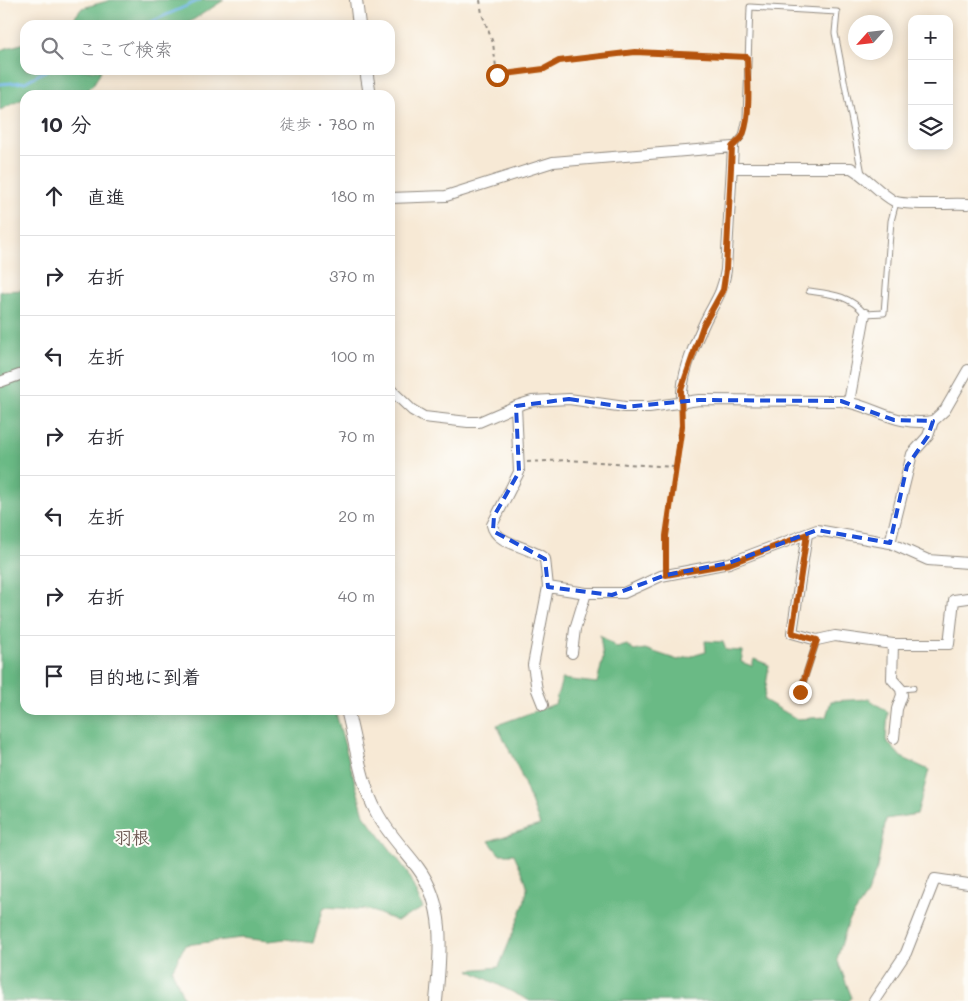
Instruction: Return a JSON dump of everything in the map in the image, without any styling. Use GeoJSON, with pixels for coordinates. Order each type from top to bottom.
{"type":"FeatureCollection","features":[{"type":"Feature","properties":{"kind":"street"},"geometry":{"type":"LineString","coordinates":[[356,0],[359,20]]}},
{"type":"Feature","properties":{"kind":"street"},"geometry":{"type":"LineString","coordinates":[[367,75],[369,90]]}},
{"type":"Feature","properties":{"kind":"street"},"geometry":{"type":"LineString","coordinates":[[395,198],[446,196],[568,159],[613,158],[732,147],[726,270],[723,290],[703,326],[686,370],[681,390],[682,404]]}},
{"type":"Feature","properties":{"kind":"street"},"geometry":{"type":"LineString","coordinates":[[732,168],[850,168],[862,174],[879,191],[896,202],[968,204]]}},
{"type":"Feature","properties":{"kind":"street"},"geometry":{"type":"LineString","coordinates":[[850,402],[865,314]]}},
{"type":"Feature","properties":{"kind":"street"},"geometry":{"type":"LineString","coordinates":[[890,543],[907,466],[912,454],[928,436],[933,421],[945,410],[968,370]]}},
{"type":"Feature","properties":{"kind":"street"},"geometry":{"type":"LineString","coordinates":[[0,382],[20,375]]}},
{"type":"Feature","properties":{"kind":"street"},"geometry":{"type":"LineString","coordinates":[[395,395],[412,410],[424,417],[478,422],[532,401],[569,399],[626,407],[716,400],[850,402],[894,420],[920,423],[933,421]]}},
{"type":"Feature","properties":{"kind":"street"},"geometry":{"type":"LineString","coordinates":[[516,406],[520,464],[514,484],[494,516],[492,524],[493,532],[500,538],[537,552],[545,559],[548,586],[533,665],[537,690],[543,705]]}},
{"type":"Feature","properties":{"kind":"street"},"geometry":{"type":"LineString","coordinates":[[548,586],[586,594],[624,593],[666,575],[729,564],[817,530],[890,543],[928,560],[968,563]]}},
{"type":"Feature","properties":{"kind":"street"},"geometry":{"type":"LineString","coordinates":[[807,534],[792,633],[817,640],[835,636],[893,644],[949,644],[954,600],[968,598]]}},
{"type":"Feature","properties":{"kind":"street"},"geometry":{"type":"LineString","coordinates":[[572,653],[575,629],[586,594]]}},
{"type":"Feature","properties":{"kind":"street"},"geometry":{"type":"LineString","coordinates":[[893,644],[892,679],[901,689],[894,738]]}},
{"type":"Feature","properties":{"kind":"street"},"geometry":{"type":"LineString","coordinates":[[348,715],[368,794],[376,812],[397,845],[418,868],[434,903],[441,942],[436,1001]]}},
{"type":"Feature","properties":{"kind":"street"},"geometry":{"type":"LineString","coordinates":[[874,1001],[906,953],[935,879],[968,884]]}},
{"type":"Feature","properties":{"kind":"lane"},"geometry":{"type":"LineString","coordinates":[[732,147],[742,136],[746,118],[750,7],[836,12],[835,33],[862,174]]}},
{"type":"Feature","properties":{"kind":"lane"},"geometry":{"type":"LineString","coordinates":[[809,292],[830,294],[854,302],[865,314],[884,312],[891,221],[896,202]]}},
{"type":"Feature","properties":{"kind":"lane"},"geometry":{"type":"LineString","coordinates":[[800,692],[817,640]]}},
{"type":"Feature","properties":{"kind":"lane"},"geometry":{"type":"LineString","coordinates":[[901,689],[913,688]]}},
{"type":"Feature","properties":{"kind":"path"},"geometry":{"type":"LineString","coordinates":[[480,0],[482,14],[493,43],[497,75],[544,69],[559,61],[635,52],[747,57]]}},
{"type":"Feature","properties":{"kind":"path"},"geometry":{"type":"LineString","coordinates":[[666,575],[666,536],[682,426],[682,404]]}},
{"type":"Feature","properties":{"kind":"path"},"geometry":{"type":"LineString","coordinates":[[520,464],[547,460],[568,460],[675,467]]}},
{"type":"Feature","properties":{"kind":"highlighted area"},"geometry":{"type":"Polygon","coordinates":[[[569,399],[625,407],[699,400],[841,401],[894,420],[933,421],[928,436],[907,466],[890,543],[817,530],[729,563],[666,575],[612,595],[548,587],[545,559],[493,531],[494,516],[519,472],[516,406],[569,399]]]}},
{"type":"Feature","properties":{"kind":"green space"},"geometry":{"type":"Polygon","coordinates":[[[111,0],[224,0],[193,20],[73,20],[82,8],[111,0]]]}},
{"type":"Feature","properties":{"kind":"green space"},"geometry":{"type":"Polygon","coordinates":[[[20,44],[20,75],[98,75],[87,90],[20,90],[20,100],[0,110],[0,50],[20,44]]]}},
{"type":"Feature","properties":{"kind":"green space"},"geometry":{"type":"Polygon","coordinates":[[[20,290],[20,715],[336,715],[364,815],[406,870],[423,908],[397,921],[370,910],[324,907],[313,943],[285,939],[269,941],[241,938],[185,945],[172,970],[185,1001],[0,1001],[0,291],[20,290]]]}},
{"type":"Feature","properties":{"kind":"green space"},"geometry":{"type":"Polygon","coordinates":[[[600,635],[617,648],[627,645],[634,651],[645,649],[678,660],[706,652],[705,641],[723,642],[726,650],[743,651],[741,662],[752,666],[754,659],[769,665],[764,700],[797,719],[826,717],[831,701],[869,699],[888,712],[886,740],[901,757],[929,770],[917,814],[886,819],[877,868],[866,896],[848,923],[837,959],[852,998],[848,1001],[530,1001],[469,970],[499,967],[521,913],[527,892],[526,882],[514,854],[499,854],[489,841],[540,825],[519,770],[497,725],[555,704],[562,679],[597,683],[603,658],[600,635]]]}},
{"type":"Feature","properties":{"kind":"waterway"},"geometry":{"type":"LineString","coordinates":[[155,20],[200,0]]}},
{"type":"Feature","properties":{"kind":"waterway"},"geometry":{"type":"LineString","coordinates":[[0,84],[25,82],[38,75]]}},
{"type":"Feature","properties":{"kind":"district","name":"羽根"},"geometry":{"type":"Point","coordinates":[132,837]}},
{"type":"Feature","properties":{"kind":"route"},"geometry":{"type":"LineString","coordinates":[[497,75],[544,69],[559,61],[635,52],[747,57],[746,118],[742,136],[732,147],[726,270],[723,290],[703,326],[686,370],[681,390],[682,426],[666,536],[665,564],[666,575],[729,564],[807,534],[792,633],[817,640],[800,692]]}}]}
